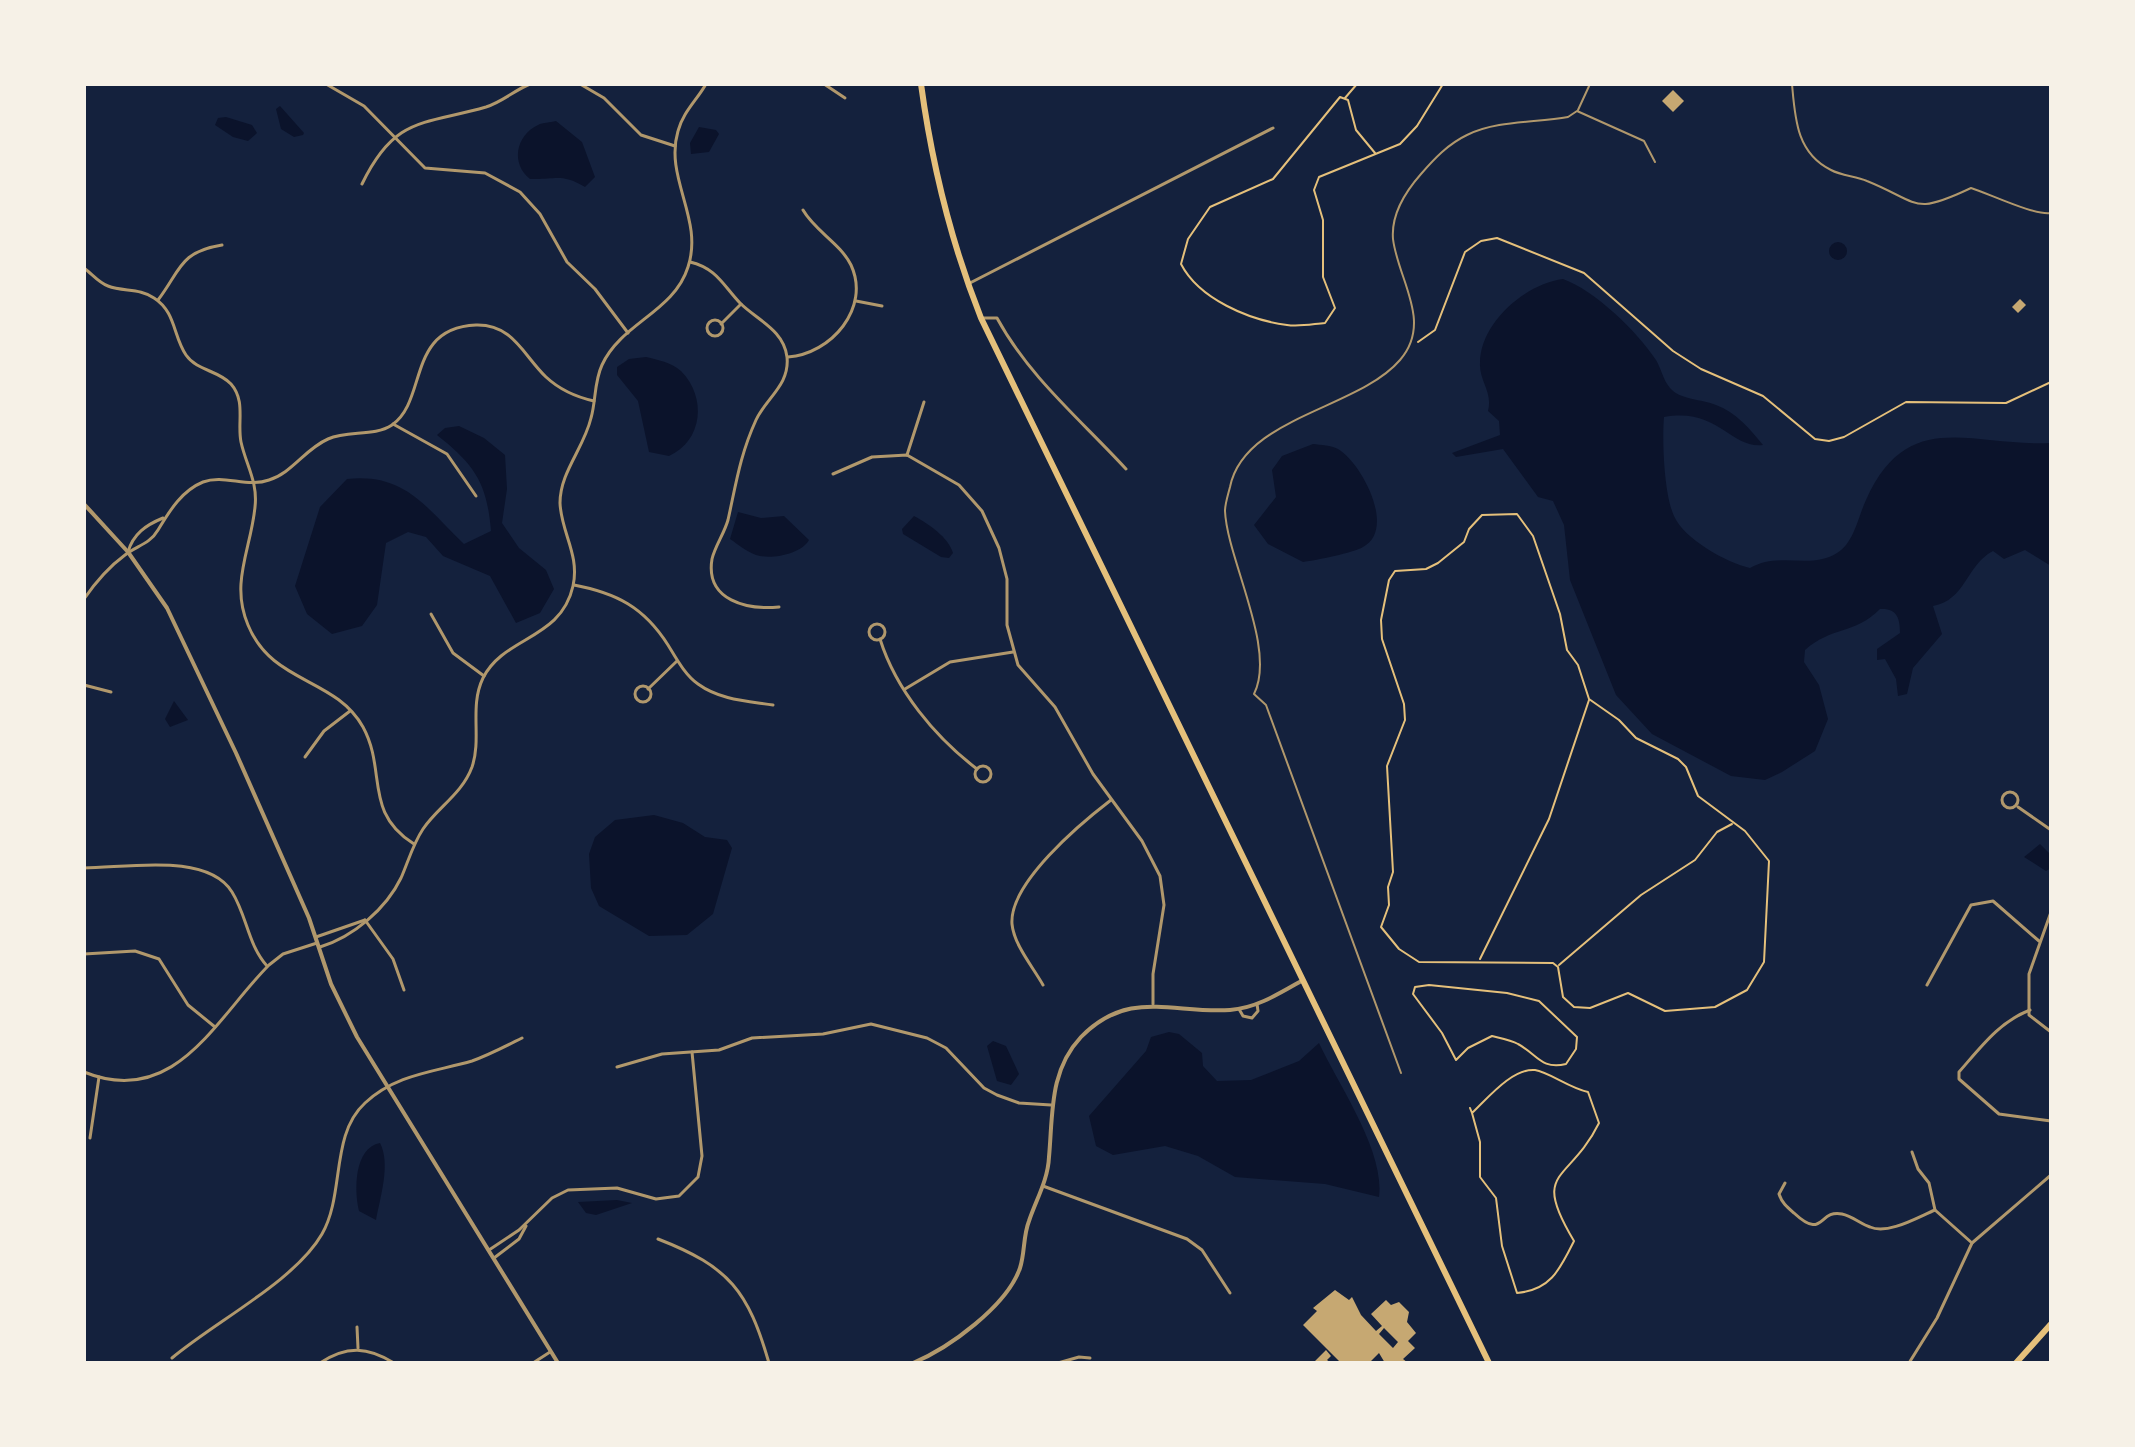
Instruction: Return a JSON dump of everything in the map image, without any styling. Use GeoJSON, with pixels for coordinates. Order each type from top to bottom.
{"type":"FeatureCollection","features":[{"type":"Feature","properties":{"kind":"main road"},"geometry":{"type":"LineString","coordinates":[[921,84],[929,146],[955,252],[981,318],[1489,1363]]}},
{"type":"Feature","properties":{"kind":"main road"},"geometry":{"type":"LineString","coordinates":[[2016,1363],[2051,1324]]}},
{"type":"Feature","properties":{"kind":"street"},"geometry":{"type":"LineString","coordinates":[[326,84],[364,106],[425,168],[485,173],[520,192],[540,214],[567,262],[595,289],[628,333]]}},
{"type":"Feature","properties":{"kind":"street"},"geometry":{"type":"LineString","coordinates":[[362,184],[374,160],[394,138],[423,120],[485,107],[530,84]]}},
{"type":"Feature","properties":{"kind":"street"},"geometry":{"type":"LineString","coordinates":[[580,84],[589,86],[641,135],[675,146]]}},
{"type":"Feature","properties":{"kind":"street"},"geometry":{"type":"LineString","coordinates":[[84,1072],[125,1081],[159,1074],[189,1056],[267,966],[283,954],[355,932],[391,894],[414,844],[431,818],[461,788],[473,765],[475,706],[484,676],[508,652],[549,626],[564,608],[574,585],[575,557],[561,511],[561,488],[586,433],[603,362],[628,333],[667,302],[682,282],[690,262],[691,221],[675,167],[675,146],[683,117],[706,84]]}},
{"type":"Feature","properties":{"kind":"street"},"geometry":{"type":"LineString","coordinates":[[824,84],[845,98]]}},
{"type":"Feature","properties":{"kind":"street"},"geometry":{"type":"LineString","coordinates":[[968,284],[1273,128]]}},
{"type":"Feature","properties":{"kind":"street"},"geometry":{"type":"LineString","coordinates":[[787,357],[810,351],[841,330],[856,301],[855,277],[850,263],[803,210]]}},
{"type":"Feature","properties":{"kind":"street"},"geometry":{"type":"LineString","coordinates":[[158,300],[185,259],[199,250],[222,245]]}},
{"type":"Feature","properties":{"kind":"street"},"geometry":{"type":"LineString","coordinates":[[690,262],[720,277],[741,304],[774,331],[787,357],[785,379],[754,423],[732,487],[725,528],[712,563],[714,581],[730,600],[758,609],[779,607]]}},
{"type":"Feature","properties":{"kind":"street"},"geometry":{"type":"LineString","coordinates":[[84,268],[107,286],[139,291],[158,300],[174,323],[189,359],[224,378],[239,397],[241,442],[255,483],[255,511],[240,576],[241,600],[248,626],[261,649],[277,666],[326,691],[362,726],[371,748],[384,814],[402,837],[414,844]]}},
{"type":"Feature","properties":{"kind":"street"},"geometry":{"type":"LineString","coordinates":[[856,301],[882,306]]}},
{"type":"Feature","properties":{"kind":"street"},"geometry":{"type":"LineString","coordinates":[[721,324],[741,304]]}},
{"type":"Feature","properties":{"kind":"street"},"geometry":{"type":"LineString","coordinates":[[981,318],[997,318],[1015,352],[1126,469]]}},
{"type":"Feature","properties":{"kind":"street"},"geometry":{"type":"LineString","coordinates":[[128,552],[139,550],[158,531],[163,518],[185,494],[202,482],[224,479],[255,483],[280,475],[314,446],[328,439],[380,430],[393,424],[407,408],[416,375],[429,350],[446,335],[468,326],[486,326],[505,332],[521,344],[547,378],[571,394],[594,401]]}},
{"type":"Feature","properties":{"kind":"street"},"geometry":{"type":"LineString","coordinates":[[907,455],[924,402]]}},
{"type":"Feature","properties":{"kind":"street"},"geometry":{"type":"LineString","coordinates":[[393,424],[447,454],[476,496]]}},
{"type":"Feature","properties":{"kind":"street"},"geometry":{"type":"LineString","coordinates":[[833,474],[872,457],[907,455],[959,485],[982,511],[999,548],[1007,579],[1007,625],[1013,652],[1023,673],[1055,707],[1111,800],[1142,841],[1160,876],[1164,905],[1153,974],[1153,1004]]}},
{"type":"Feature","properties":{"kind":"street"},"geometry":{"type":"LineString","coordinates":[[84,504],[128,552],[167,608],[317,943],[331,984],[387,1088],[558,1363]]}},
{"type":"Feature","properties":{"kind":"street"},"geometry":{"type":"LineString","coordinates":[[84,599],[128,552],[132,540],[149,523],[163,518]]}},
{"type":"Feature","properties":{"kind":"street"},"geometry":{"type":"LineString","coordinates":[[574,585],[612,593],[638,608],[653,623],[694,681],[710,692],[730,699],[773,705]]}},
{"type":"Feature","properties":{"kind":"street"},"geometry":{"type":"LineString","coordinates":[[431,614],[453,653],[484,676]]}},
{"type":"Feature","properties":{"kind":"street"},"geometry":{"type":"LineString","coordinates":[[880,639],[903,690],[977,769]]}},
{"type":"Feature","properties":{"kind":"street"},"geometry":{"type":"LineString","coordinates":[[903,690],[950,662],[1013,652]]}},
{"type":"Feature","properties":{"kind":"street"},"geometry":{"type":"LineString","coordinates":[[648,689],[678,660]]}},
{"type":"Feature","properties":{"kind":"street"},"geometry":{"type":"LineString","coordinates":[[84,685],[111,692]]}},
{"type":"Feature","properties":{"kind":"street"},"geometry":{"type":"LineString","coordinates":[[305,757],[324,731],[350,711]]}},
{"type":"Feature","properties":{"kind":"street"},"geometry":{"type":"LineString","coordinates":[[2017,806],[2016,793],[2003,794],[2003,806],[2017,806],[2051,830]]}},
{"type":"Feature","properties":{"kind":"street"},"geometry":{"type":"LineString","coordinates":[[1043,985],[1015,935],[1013,911],[1056,845],[1111,800]]}},
{"type":"Feature","properties":{"kind":"street"},"geometry":{"type":"LineString","coordinates":[[84,868],[192,867],[212,873],[232,891],[256,950],[267,966]]}},
{"type":"Feature","properties":{"kind":"street"},"geometry":{"type":"LineString","coordinates":[[1927,985],[1971,905],[1993,901],[2039,941]]}},
{"type":"Feature","properties":{"kind":"street"},"geometry":{"type":"LineString","coordinates":[[2051,912],[2029,974],[2029,1015],[2051,1032]]}},
{"type":"Feature","properties":{"kind":"street"},"geometry":{"type":"LineString","coordinates":[[317,943],[365,920]]}},
{"type":"Feature","properties":{"kind":"street"},"geometry":{"type":"LineString","coordinates":[[365,920],[393,959],[404,990]]}},
{"type":"Feature","properties":{"kind":"street"},"geometry":{"type":"LineString","coordinates":[[84,954],[130,951],[160,957],[188,1005],[215,1027]]}},
{"type":"Feature","properties":{"kind":"street"},"geometry":{"type":"LineString","coordinates":[[913,1363],[997,1306],[1011,1287],[1020,1268],[1027,1225],[1043,1186],[1049,1160],[1051,1105],[1060,1070],[1081,1037],[1112,1015],[1153,1004],[1239,1009],[1257,1004],[1303,980]]}},
{"type":"Feature","properties":{"kind":"street"},"geometry":{"type":"LineString","coordinates":[[1239,1009],[1250,1019],[1257,1014],[1257,1004]]}},
{"type":"Feature","properties":{"kind":"street"},"geometry":{"type":"LineString","coordinates":[[2030,1010],[2010,1018],[1998,1029],[1959,1072],[1959,1079],[1999,1114],[2051,1121]]}},
{"type":"Feature","properties":{"kind":"street"},"geometry":{"type":"LineString","coordinates":[[617,1067],[645,1057],[719,1050],[752,1038],[823,1034],[871,1024],[888,1026],[946,1048],[984,1088],[997,1095],[1019,1103],[1051,1105]]}},
{"type":"Feature","properties":{"kind":"street"},"geometry":{"type":"LineString","coordinates":[[172,1358],[211,1326],[298,1265],[312,1250],[334,1206],[349,1125],[366,1101],[418,1073],[477,1059],[522,1038]]}},
{"type":"Feature","properties":{"kind":"street"},"geometry":{"type":"LineString","coordinates":[[489,1250],[528,1223],[552,1198],[577,1188],[617,1188],[664,1199],[691,1188],[700,1171],[702,1156],[692,1052]]}},
{"type":"Feature","properties":{"kind":"street"},"geometry":{"type":"LineString","coordinates":[[90,1138],[99,1077]]}},
{"type":"Feature","properties":{"kind":"street"},"geometry":{"type":"LineString","coordinates":[[1912,1152],[1918,1169],[1929,1183],[1935,1210],[1972,1243]]}},
{"type":"Feature","properties":{"kind":"street"},"geometry":{"type":"LineString","coordinates":[[1909,1363],[1937,1318],[1972,1243],[2051,1175]]}},
{"type":"Feature","properties":{"kind":"street"},"geometry":{"type":"LineString","coordinates":[[1785,1183],[1779,1194],[1782,1203],[1808,1225],[1816,1226],[1835,1214],[1844,1214],[1874,1229],[1893,1227],[1935,1210]]}},
{"type":"Feature","properties":{"kind":"street"},"geometry":{"type":"LineString","coordinates":[[1043,1186],[1187,1239],[1208,1257],[1230,1293]]}},
{"type":"Feature","properties":{"kind":"street"},"geometry":{"type":"LineString","coordinates":[[494,1258],[519,1239],[528,1223]]}},
{"type":"Feature","properties":{"kind":"street"},"geometry":{"type":"LineString","coordinates":[[658,1239],[708,1264],[734,1284],[750,1306],[769,1363]]}},
{"type":"Feature","properties":{"kind":"street"},"geometry":{"type":"LineString","coordinates":[[357,1327],[358,1348]]}},
{"type":"Feature","properties":{"kind":"street"},"geometry":{"type":"LineString","coordinates":[[320,1363],[333,1354],[358,1348],[377,1352],[394,1363]]}},
{"type":"Feature","properties":{"kind":"street"},"geometry":{"type":"LineString","coordinates":[[533,1363],[551,1351]]}},
{"type":"Feature","properties":{"kind":"street"},"geometry":{"type":"LineString","coordinates":[[1058,1363],[1079,1357],[1090,1358]]}},
{"type":"Feature","properties":{"kind":"lane"},"geometry":{"type":"LineString","coordinates":[[1401,1073],[1266,705],[1254,694],[1258,676],[1257,650],[1225,511],[1231,482],[1245,456],[1263,439],[1367,384],[1401,360],[1412,342],[1415,320],[1393,239],[1396,215],[1409,188],[1439,154],[1468,134],[1497,126],[1568,117],[1577,111],[1590,84]]}},
{"type":"Feature","properties":{"kind":"lane"},"geometry":{"type":"LineString","coordinates":[[1792,84],[1796,130],[1811,154],[1830,170],[1867,181],[1921,207],[1935,205],[1971,188],[2008,199],[2040,215],[2051,213]]}},
{"type":"Feature","properties":{"kind":"lane"},"geometry":{"type":"LineString","coordinates":[[1577,111],[1644,141],[1655,162]]}},
{"type":"Feature","properties":{"kind":"path"},"geometry":{"type":"LineString","coordinates":[[1345,98],[1357,84]]}},
{"type":"Feature","properties":{"kind":"path"},"geometry":{"type":"LineString","coordinates":[[1345,98],[1340,97],[1330,106],[1273,179],[1210,207],[1188,239],[1181,264],[1189,279],[1241,314],[1289,326],[1325,323],[1335,308],[1323,277],[1323,220],[1314,190],[1319,177],[1400,144],[1417,126],[1443,84]]}},
{"type":"Feature","properties":{"kind":"path"},"geometry":{"type":"LineString","coordinates":[[1345,98],[1356,130],[1375,153]]}},
{"type":"Feature","properties":{"kind":"path"},"geometry":{"type":"LineString","coordinates":[[1418,342],[1435,330],[1465,252],[1481,241],[1497,238],[1584,273],[1673,351],[1701,369],[1763,396],[1815,439],[1829,441],[1844,437],[1906,402],[2006,403],[2051,382]]}},
{"type":"Feature","properties":{"kind":"path"},"geometry":{"type":"LineString","coordinates":[[1479,961],[1543,832],[1589,699],[1578,665],[1567,650],[1560,614],[1533,536],[1517,514],[1482,515],[1469,529],[1464,542],[1438,563],[1426,569],[1395,571],[1389,580],[1381,620],[1382,639],[1404,704],[1405,720],[1387,766],[1393,872],[1388,887],[1389,905],[1381,927],[1399,949],[1419,962],[1539,962],[1558,967]]}},
{"type":"Feature","properties":{"kind":"path"},"geometry":{"type":"LineString","coordinates":[[1558,967],[1563,997],[1574,1007],[1590,1008],[1628,993],[1665,1011],[1715,1007],[1747,990],[1764,962],[1769,861],[1759,844],[1698,796],[1686,767],[1678,759],[1636,738],[1619,720],[1589,699]]}},
{"type":"Feature","properties":{"kind":"path"},"geometry":{"type":"LineString","coordinates":[[1558,967],[1641,895],[1695,860],[1717,832],[1733,824]]}},
{"type":"Feature","properties":{"kind":"path"},"geometry":{"type":"LineString","coordinates":[[1449,986],[1539,1001],[1577,1037],[1576,1049],[1566,1064],[1553,1067],[1537,1061],[1519,1044],[1492,1036],[1468,1048],[1456,1060],[1442,1033],[1413,994],[1415,987],[1449,986]]}},
{"type":"Feature","properties":{"kind":"path"},"geometry":{"type":"LineString","coordinates":[[1470,1108],[1480,1142],[1480,1177],[1496,1198],[1502,1246],[1517,1293],[1536,1291],[1557,1276],[1574,1241],[1555,1209],[1552,1191],[1558,1177],[1579,1156],[1599,1123],[1595,1103],[1588,1092],[1570,1088],[1535,1070],[1520,1073],[1472,1113]]}},
{"type":"Feature","properties":{"kind":"water"},"geometry":{"type":"Polygon","coordinates":[[[280,106],[303,135],[294,137],[281,129],[276,109],[280,106]]]}},
{"type":"Feature","properties":{"kind":"water"},"geometry":{"type":"Polygon","coordinates":[[[226,117],[252,125],[257,133],[248,141],[233,137],[215,125],[218,118],[226,117]]]}},
{"type":"Feature","properties":{"kind":"water"},"geometry":{"type":"Polygon","coordinates":[[[556,121],[582,142],[595,177],[585,187],[564,179],[530,179],[520,166],[518,150],[524,136],[540,124],[556,121]]]}},
{"type":"Feature","properties":{"kind":"water"},"geometry":{"type":"Polygon","coordinates":[[[699,127],[716,130],[719,134],[709,152],[691,154],[690,143],[699,127]]]}},
{"type":"Feature","properties":{"kind":"water"},"geometry":{"type":"Polygon","coordinates":[[[1838,242],[1847,251],[1838,260],[1829,251],[1838,242]]]}},
{"type":"Feature","properties":{"kind":"water"},"geometry":{"type":"Polygon","coordinates":[[[1563,279],[1588,292],[1626,325],[1656,360],[1674,392],[1730,412],[1763,445],[1742,441],[1698,418],[1682,415],[1664,417],[1664,467],[1674,516],[1687,533],[1707,549],[1750,568],[1773,561],[1827,558],[1848,543],[1866,500],[1883,471],[1902,452],[1922,442],[1969,438],[2051,443],[2051,566],[2025,550],[2004,559],[1993,551],[1984,557],[1952,597],[1933,606],[1942,634],[1913,668],[1907,694],[1898,696],[1896,679],[1885,659],[1877,660],[1877,649],[1900,633],[1894,612],[1880,609],[1861,623],[1815,642],[1805,650],[1804,662],[1819,685],[1828,719],[1815,751],[1765,780],[1731,776],[1652,734],[1616,695],[1570,580],[1564,525],[1553,501],[1538,497],[1503,449],[1456,457],[1452,453],[1500,435],[1499,421],[1488,411],[1489,398],[1480,363],[1482,348],[1496,320],[1520,297],[1549,282],[1563,279]]]}},
{"type":"Feature","properties":{"kind":"water"},"geometry":{"type":"Polygon","coordinates":[[[646,357],[681,371],[695,393],[698,405],[698,418],[689,440],[669,456],[649,452],[638,401],[617,375],[617,367],[629,359],[646,357]]]}},
{"type":"Feature","properties":{"kind":"water"},"geometry":{"type":"Polygon","coordinates":[[[459,426],[484,438],[505,455],[507,489],[502,523],[519,548],[546,570],[554,589],[540,613],[516,623],[490,576],[443,556],[426,537],[408,532],[386,543],[377,605],[362,626],[332,634],[307,614],[295,586],[320,507],[347,479],[367,479],[400,487],[426,506],[464,544],[491,531],[486,500],[477,476],[461,456],[437,435],[445,428],[459,426]]]}},
{"type":"Feature","properties":{"kind":"water"},"geometry":{"type":"Polygon","coordinates":[[[1313,444],[1338,449],[1356,467],[1372,496],[1377,526],[1373,538],[1363,547],[1303,562],[1268,544],[1254,525],[1276,497],[1272,470],[1282,456],[1313,444]]]}},
{"type":"Feature","properties":{"kind":"water"},"geometry":{"type":"Polygon","coordinates":[[[738,512],[761,518],[784,516],[809,540],[806,545],[788,554],[773,557],[756,555],[730,539],[738,512]]]}},
{"type":"Feature","properties":{"kind":"water"},"geometry":{"type":"Polygon","coordinates":[[[914,516],[932,527],[947,542],[953,553],[949,558],[941,557],[903,534],[902,529],[914,516]]]}},
{"type":"Feature","properties":{"kind":"water"},"geometry":{"type":"Polygon","coordinates":[[[174,701],[188,720],[170,727],[165,719],[174,701]]]}},
{"type":"Feature","properties":{"kind":"water"},"geometry":{"type":"Polygon","coordinates":[[[654,815],[683,823],[705,837],[727,840],[732,848],[713,914],[687,935],[649,936],[599,906],[591,888],[589,854],[595,837],[615,820],[654,815]]]}},
{"type":"Feature","properties":{"kind":"water"},"geometry":{"type":"Polygon","coordinates":[[[2040,844],[2051,855],[2051,868],[2046,871],[2024,857],[2040,844]]]}},
{"type":"Feature","properties":{"kind":"water"},"geometry":{"type":"Polygon","coordinates":[[[1169,1032],[1179,1034],[1202,1053],[1203,1066],[1217,1081],[1251,1080],[1299,1061],[1319,1043],[1368,1139],[1379,1179],[1379,1197],[1325,1184],[1235,1177],[1198,1156],[1165,1146],[1113,1155],[1096,1146],[1089,1116],[1146,1051],[1151,1037],[1169,1032]]]}},
{"type":"Feature","properties":{"kind":"water"},"geometry":{"type":"Polygon","coordinates":[[[993,1041],[1006,1046],[1019,1074],[1011,1085],[997,1081],[987,1046],[993,1041]]]}},
{"type":"Feature","properties":{"kind":"water"},"geometry":{"type":"Polygon","coordinates":[[[380,1143],[385,1171],[376,1220],[359,1211],[357,1182],[365,1153],[371,1146],[380,1143]]]}},
{"type":"Feature","properties":{"kind":"water"},"geometry":{"type":"Polygon","coordinates":[[[617,1200],[632,1203],[596,1215],[586,1213],[578,1202],[617,1200]]]}},
{"type":"Feature","properties":{"kind":"building"},"geometry":{"type":"Polygon","coordinates":[[[1673,90],[1684,101],[1673,112],[1662,101],[1673,90]]]}},
{"type":"Feature","properties":{"kind":"building"},"geometry":{"type":"Polygon","coordinates":[[[2020,299],[2026,305],[2018,313],[2012,307],[2020,299]]]}},
{"type":"Feature","properties":{"kind":"building"},"geometry":{"type":"Polygon","coordinates":[[[1335,1290],[1349,1300],[1352,1297],[1361,1315],[1376,1331],[1382,1326],[1371,1314],[1386,1300],[1391,1305],[1399,1302],[1409,1312],[1407,1322],[1416,1333],[1408,1341],[1415,1348],[1403,1359],[1408,1363],[1385,1363],[1379,1353],[1369,1363],[1341,1363],[1303,1325],[1317,1311],[1313,1308],[1335,1290]],[[1384,1328],[1379,1334],[1393,1348],[1398,1342],[1384,1328]]]}},
{"type":"Feature","properties":{"kind":"building"},"geometry":{"type":"Polygon","coordinates":[[[1326,1350],[1331,1356],[1327,1360],[1331,1363],[1313,1363],[1326,1350]]]}}]}
